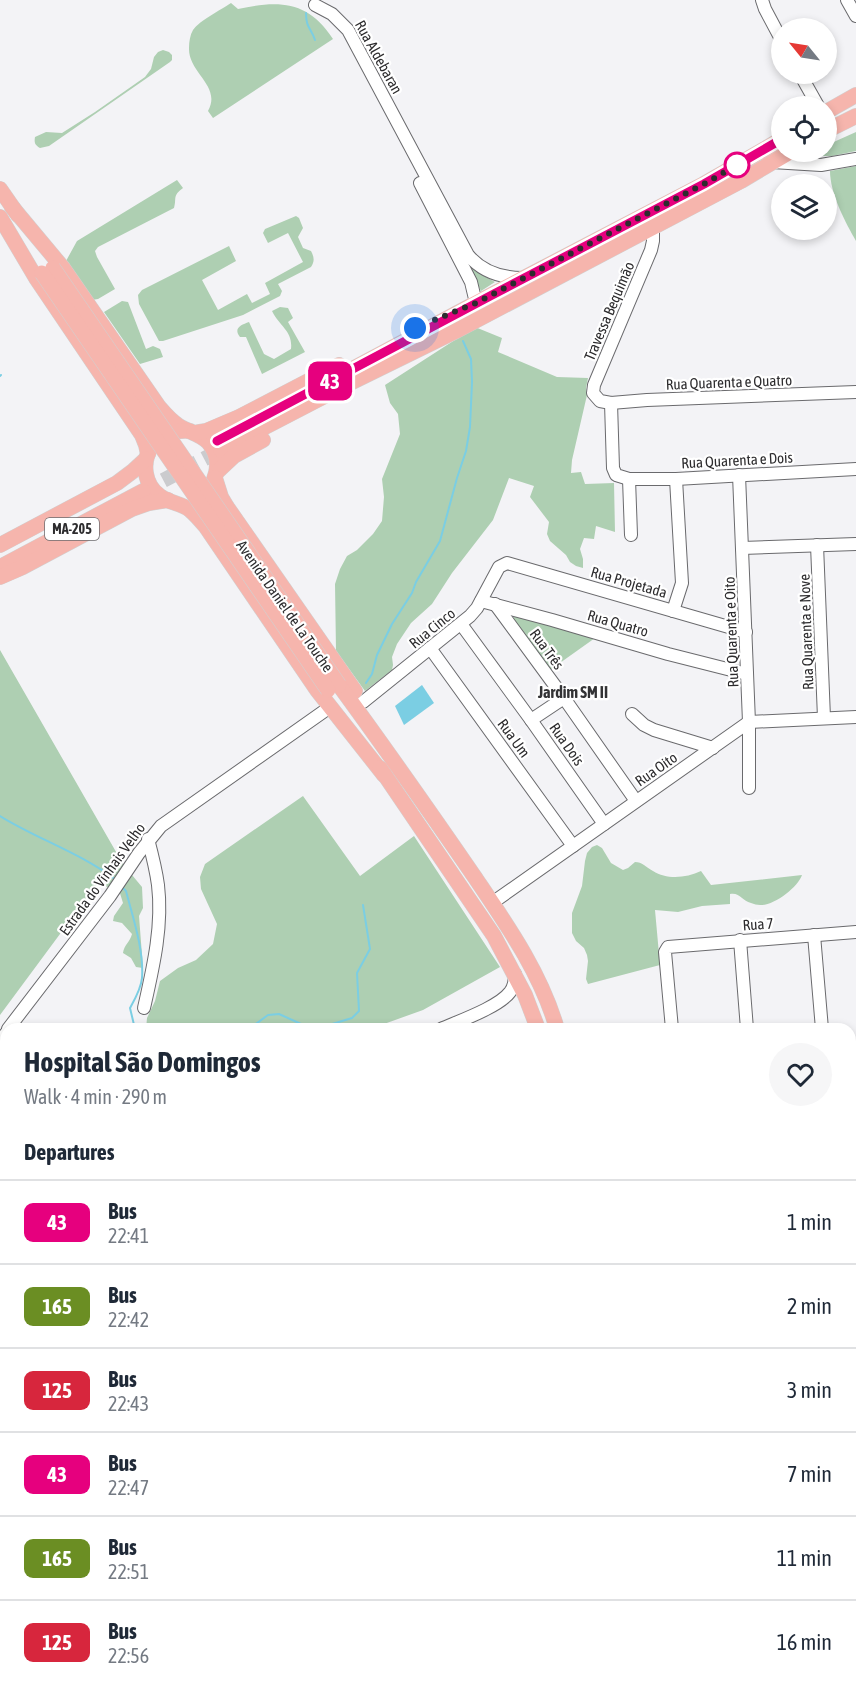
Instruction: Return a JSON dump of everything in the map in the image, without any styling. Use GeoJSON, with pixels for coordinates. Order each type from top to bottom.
{"type":"FeatureCollection","features":[{"type":"Feature","properties":{"kind":"main road"},"geometry":{"type":"LineString","coordinates":[[837,106],[856,95]]}},
{"type":"Feature","properties":{"kind":"main road"},"geometry":{"type":"LineString","coordinates":[[837,126],[856,116]]}},
{"type":"Feature","properties":{"kind":"main road"},"geometry":{"type":"LineString","coordinates":[[771,145],[704,184],[476,303],[219,446],[456,331],[772,162]]}},
{"type":"Feature","properties":{"kind":"main road","name":"Avenida Daniel de La Touche"},"geometry":{"type":"LineString","coordinates":[[0,189],[4,213],[47,270],[334,688],[428,808],[492,903],[540,980],[555,1023]]}},
{"type":"Feature","properties":{"kind":"main road"},"geometry":{"type":"LineString","coordinates":[[4,213],[63,268],[170,419],[207,442],[212,448],[216,456],[216,475],[221,497],[363,702],[428,808]]}},
{"type":"Feature","properties":{"kind":"main road"},"geometry":{"type":"LineString","coordinates":[[4,213],[42,288],[142,435],[146,445],[146,476],[150,484],[161,496],[189,509],[206,527],[317,690],[384,775]]}},
{"type":"Feature","properties":{"kind":"main road"},"geometry":{"type":"LineString","coordinates":[[0,545],[117,483],[147,457],[153,445],[160,438],[169,433],[206,431],[224,424],[366,351],[476,303]]}},
{"type":"Feature","properties":{"kind":"main road"},"geometry":{"type":"LineString","coordinates":[[0,577],[132,509],[149,503],[196,500],[211,487],[216,475],[234,456],[384,376],[456,331]]}},
{"type":"Feature","properties":{"kind":"main road","name":"MA-205"},"geometry":{"type":"LineString","coordinates":[[0,555],[142,486],[0,567]]}},
{"type":"Feature","properties":{"kind":"main road","name":"Avenida Daniel de La Touche"},"geometry":{"type":"LineString","coordinates":[[334,688],[384,775],[494,936],[515,974],[536,1023]]}},
{"type":"Feature","properties":{"kind":"street"},"geometry":{"type":"LineString","coordinates":[[762,0],[771,18]]}},
{"type":"Feature","properties":{"kind":"street"},"geometry":{"type":"LineString","coordinates":[[847,0],[856,16]]}},
{"type":"Feature","properties":{"kind":"street","name":"Rua Aldebaran"},"geometry":{"type":"LineString","coordinates":[[317,2],[348,30],[468,255],[478,266],[489,272],[503,277],[522,278]]}},
{"type":"Feature","properties":{"kind":"street","name":"Rua Aldebaran"},"geometry":{"type":"LineString","coordinates":[[317,2],[344,34],[471,282],[476,303]]}},
{"type":"Feature","properties":{"kind":"street"},"geometry":{"type":"LineString","coordinates":[[772,162],[821,165],[856,159]]}},
{"type":"Feature","properties":{"kind":"street","name":"Travessa Bequimão"},"geometry":{"type":"LineString","coordinates":[[607,403],[594,394],[594,385],[651,250],[653,227]]}},
{"type":"Feature","properties":{"kind":"street","name":"Rua Quarenta e Quatro"},"geometry":{"type":"LineString","coordinates":[[607,403],[856,392]]}},
{"type":"Feature","properties":{"kind":"street"},"geometry":{"type":"LineString","coordinates":[[607,403],[614,468],[616,475],[624,478],[631,535]]}},
{"type":"Feature","properties":{"kind":"street","name":"Rua Quarenta e Dois"},"geometry":{"type":"LineString","coordinates":[[624,478],[676,478],[856,469]]}},
{"type":"Feature","properties":{"kind":"street","name":"Rua Quarenta e Oito"},"geometry":{"type":"LineString","coordinates":[[739,475],[749,722],[749,788]]}},
{"type":"Feature","properties":{"kind":"street"},"geometry":{"type":"LineString","coordinates":[[673,611],[682,583],[676,478]]}},
{"type":"Feature","properties":{"kind":"street"},"geometry":{"type":"LineString","coordinates":[[742,548],[856,544]]}},
{"type":"Feature","properties":{"kind":"street","name":"Rua Quarenta e Nove"},"geometry":{"type":"LineString","coordinates":[[817,545],[824,718]]}},
{"type":"Feature","properties":{"kind":"street","name":"Rua Cinco"},"geometry":{"type":"LineString","coordinates":[[363,702],[470,616],[503,564]]}},
{"type":"Feature","properties":{"kind":"street","name":"Rua Projetada"},"geometry":{"type":"LineString","coordinates":[[503,564],[513,564],[746,632]]}},
{"type":"Feature","properties":{"kind":"street","name":"Rua Quatro"},"geometry":{"type":"LineString","coordinates":[[481,601],[747,674]]}},
{"type":"Feature","properties":{"kind":"street","name":"Rua Três"},"geometry":{"type":"LineString","coordinates":[[495,604],[636,801]]}},
{"type":"Feature","properties":{"kind":"street","name":"Rua Dois"},"geometry":{"type":"LineString","coordinates":[[461,624],[604,824]]}},
{"type":"Feature","properties":{"kind":"street","name":"Rua Um"},"geometry":{"type":"LineString","coordinates":[[430,648],[573,846]]}},
{"type":"Feature","properties":{"kind":"street"},"geometry":{"type":"LineString","coordinates":[[531,720],[564,698]]}},
{"type":"Feature","properties":{"kind":"street","name":"Estrada do Vinhais Velho"},"geometry":{"type":"LineString","coordinates":[[13,1023],[110,896],[148,839],[168,819],[330,707]]}},
{"type":"Feature","properties":{"kind":"street"},"geometry":{"type":"LineString","coordinates":[[632,714],[644,725],[654,730],[713,748]]}},
{"type":"Feature","properties":{"kind":"street"},"geometry":{"type":"LineString","coordinates":[[749,722],[856,717]]}},
{"type":"Feature","properties":{"kind":"street","name":"Rua Oito"},"geometry":{"type":"LineString","coordinates":[[492,903],[749,722]]}},
{"type":"Feature","properties":{"kind":"street"},"geometry":{"type":"LineString","coordinates":[[144,1008],[153,966],[159,910],[158,884],[148,839]]}},
{"type":"Feature","properties":{"kind":"street","name":"Rua 7"},"geometry":{"type":"LineString","coordinates":[[671,1023],[665,952],[671,946],[856,932]]}},
{"type":"Feature","properties":{"kind":"street"},"geometry":{"type":"LineString","coordinates":[[814,935],[821,1023]]}},
{"type":"Feature","properties":{"kind":"street"},"geometry":{"type":"LineString","coordinates":[[740,940],[747,1023]]}},
{"type":"Feature","properties":{"kind":"street"},"geometry":{"type":"LineString","coordinates":[[454,1023],[501,1001],[510,993],[515,974]]}},
{"type":"Feature","properties":{"kind":"green space"},"geometry":{"type":"Polygon","coordinates":[[[231,3],[238,9],[267,5],[292,6],[314,17],[333,39],[213,118],[208,111],[211,94],[190,57],[189,41],[196,26],[231,3]]]}},
{"type":"Feature","properties":{"kind":"green space"},"geometry":{"type":"Polygon","coordinates":[[[163,50],[172,55],[170,62],[49,146],[40,148],[36,145],[35,137],[46,132],[62,133],[145,77],[151,69],[154,57],[163,50]]]}},
{"type":"Feature","properties":{"kind":"green space"},"geometry":{"type":"Polygon","coordinates":[[[856,132],[856,151],[837,155],[837,141],[856,132]]]}},
{"type":"Feature","properties":{"kind":"green space"},"geometry":{"type":"Polygon","coordinates":[[[856,166],[856,241],[837,202],[837,174],[830,174],[830,171],[856,166]]]}},
{"type":"Feature","properties":{"kind":"green space"},"geometry":{"type":"Polygon","coordinates":[[[177,180],[183,188],[176,195],[174,208],[98,247],[95,251],[115,289],[92,300],[66,261],[77,241],[177,180]]]}},
{"type":"Feature","properties":{"kind":"green space"},"geometry":{"type":"Polygon","coordinates":[[[296,216],[303,228],[298,237],[303,248],[311,251],[314,261],[311,267],[278,284],[282,291],[280,296],[243,315],[159,341],[139,304],[138,295],[142,290],[229,246],[236,261],[202,280],[218,310],[247,294],[252,303],[270,294],[265,283],[303,262],[288,233],[268,243],[263,233],[265,229],[296,216]]]}},
{"type":"Feature","properties":{"kind":"green space"},"geometry":{"type":"Polygon","coordinates":[[[468,265],[475,271],[495,282],[481,291],[468,265]]]}},
{"type":"Feature","properties":{"kind":"green space"},"geometry":{"type":"Polygon","coordinates":[[[122,301],[128,302],[146,349],[153,346],[160,349],[163,357],[140,364],[104,312],[122,301]]]}},
{"type":"Feature","properties":{"kind":"green space"},"geometry":{"type":"Polygon","coordinates":[[[280,307],[288,308],[293,318],[288,322],[305,352],[262,374],[246,337],[240,337],[237,331],[249,322],[264,354],[274,359],[291,349],[288,333],[272,311],[280,307]]]}},
{"type":"Feature","properties":{"kind":"green space"},"geometry":{"type":"Polygon","coordinates":[[[475,327],[502,338],[498,352],[557,377],[588,378],[587,395],[571,473],[581,472],[585,484],[614,483],[615,532],[596,526],[594,539],[584,538],[580,549],[583,568],[576,566],[550,541],[547,534],[549,522],[530,497],[534,486],[509,478],[493,520],[452,573],[432,604],[411,623],[397,644],[392,657],[392,670],[365,691],[336,651],[335,584],[347,556],[357,550],[373,534],[382,521],[384,497],[382,479],[400,434],[398,414],[390,403],[385,385],[475,327]]]}},
{"type":"Feature","properties":{"kind":"green space"},"geometry":{"type":"Polygon","coordinates":[[[516,615],[595,638],[550,670],[511,620],[516,615]]]}},
{"type":"Feature","properties":{"kind":"green space"},"geometry":{"type":"Polygon","coordinates":[[[0,650],[123,864],[124,871],[132,875],[142,887],[143,908],[139,916],[143,968],[136,967],[131,958],[123,953],[132,934],[122,923],[113,921],[123,903],[119,890],[97,884],[0,1015],[0,650]]]}},
{"type":"Feature","properties":{"kind":"green space"},"geometry":{"type":"Polygon","coordinates":[[[303,796],[360,876],[414,836],[500,967],[423,1010],[387,1023],[147,1023],[160,981],[178,968],[196,960],[213,944],[217,924],[201,889],[200,877],[205,864],[303,796]]]}},
{"type":"Feature","properties":{"kind":"green space"},"geometry":{"type":"Polygon","coordinates":[[[597,845],[602,848],[611,863],[623,870],[635,862],[658,874],[670,877],[701,871],[711,885],[802,875],[796,885],[785,895],[766,904],[751,903],[739,895],[730,894],[730,904],[702,906],[678,912],[655,910],[660,965],[588,984],[586,979],[587,955],[572,933],[572,913],[582,886],[587,853],[597,845]]]}},
{"type":"Feature","properties":{"kind":"water"},"geometry":{"type":"Polygon","coordinates":[[[422,685],[434,703],[404,725],[395,706],[422,685]]]}},
{"type":"Feature","properties":{"kind":"waterway"},"geometry":{"type":"LineString","coordinates":[[306,13],[308,25],[315,40]]}},
{"type":"Feature","properties":{"kind":"waterway"},"geometry":{"type":"LineString","coordinates":[[366,683],[372,674],[377,655],[392,624],[440,541],[466,451],[470,427],[472,382],[471,359],[463,341]]}},
{"type":"Feature","properties":{"kind":"waterway"},"geometry":{"type":"LineString","coordinates":[[0,816],[74,854],[116,880]]}},
{"type":"Feature","properties":{"kind":"waterway"},"geometry":{"type":"LineString","coordinates":[[121,886],[126,891],[141,956],[141,982],[138,994],[130,1008],[134,1023]]}},
{"type":"Feature","properties":{"kind":"waterway"},"geometry":{"type":"LineString","coordinates":[[336,1023],[352,1018],[359,1011],[357,973],[370,949],[363,905]]}},
{"type":"Feature","properties":{"kind":"waterway"},"geometry":{"type":"LineString","coordinates":[[257,1023],[268,1015],[279,1014],[299,1023]]}},
{"type":"Feature","properties":{"kind":"tunnel"},"geometry":{"type":"LineString","coordinates":[[143,491],[221,450]]}},
{"type":"Feature","properties":{"kind":"bus line","name":"43"},"geometry":{"type":"LineString","coordinates":[[217,441],[704,184],[771,145]]}},
{"type":"Feature","properties":{"kind":"district","name":"Jardim SM II"},"geometry":{"type":"Point","coordinates":[573,692]}},
{"type":"Feature","properties":{"kind":"route"},"geometry":{"type":"LineString","coordinates":[[415,328],[476,303],[737,165]]}}]}
